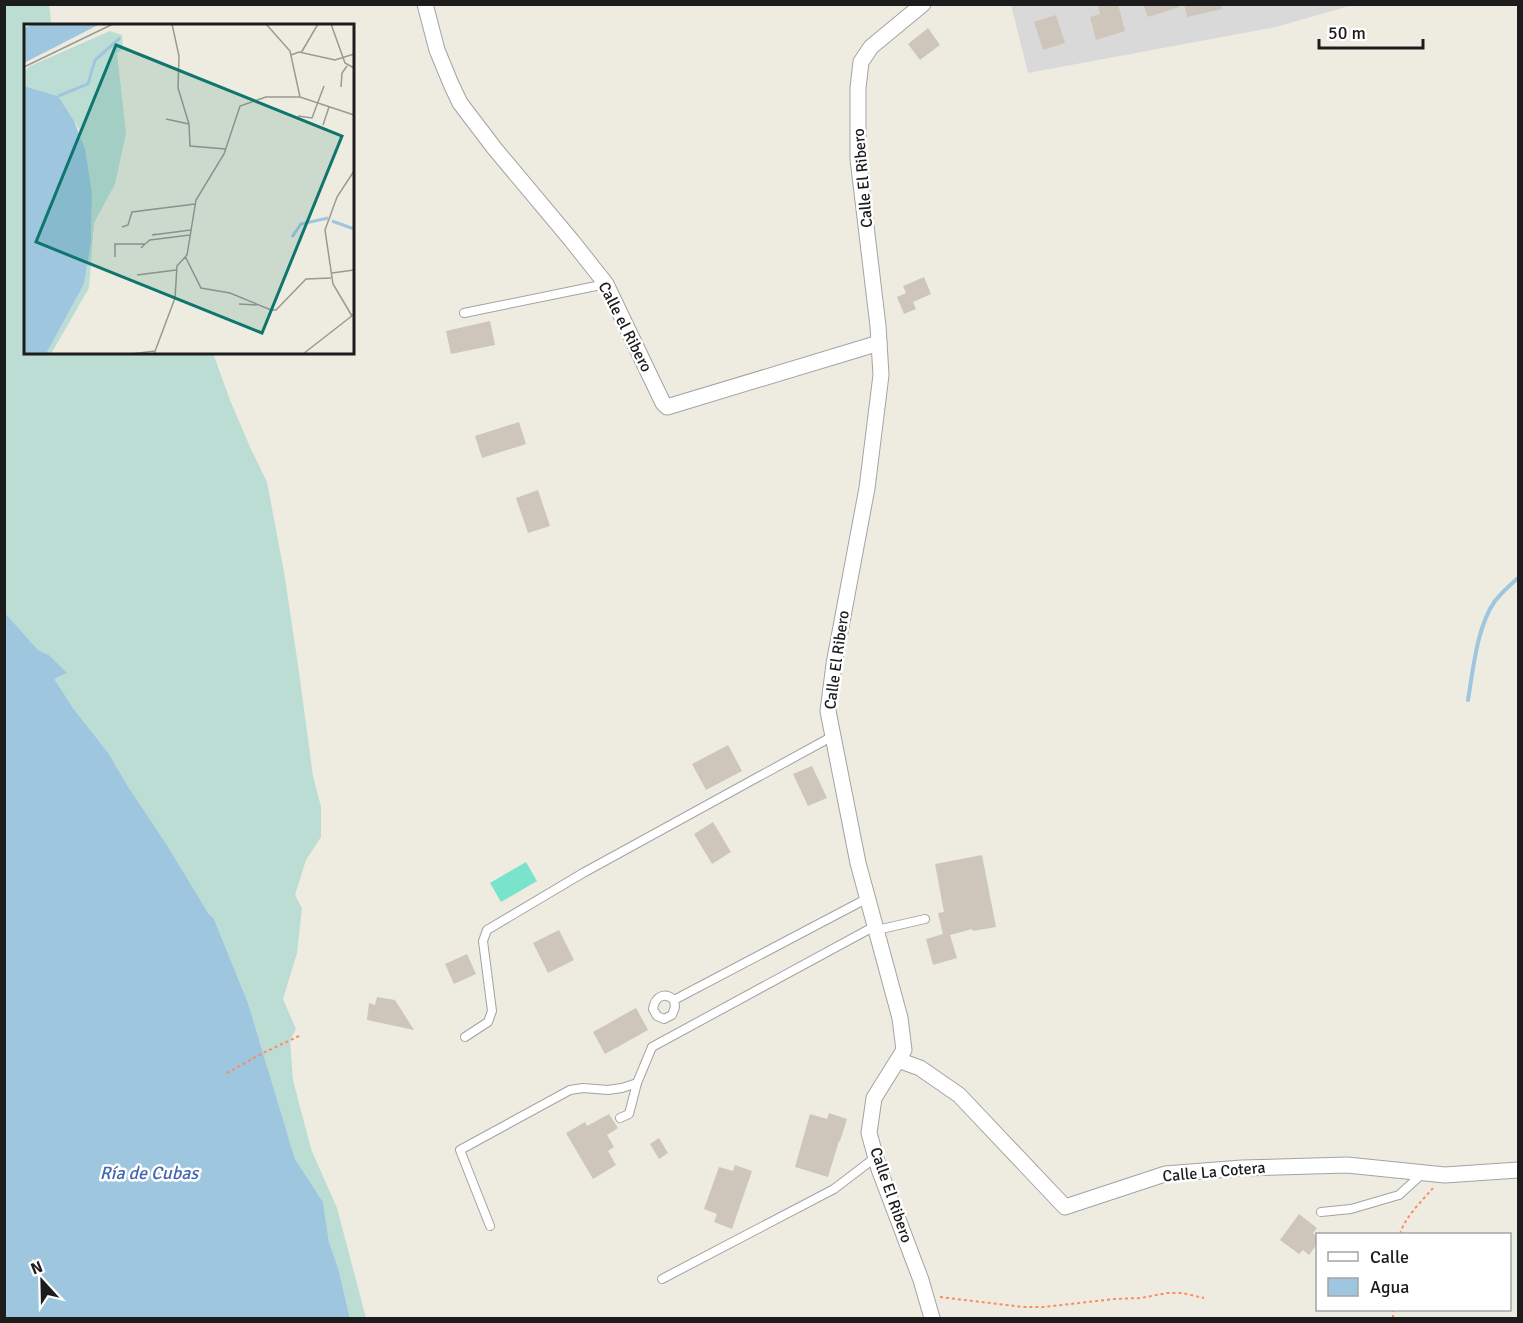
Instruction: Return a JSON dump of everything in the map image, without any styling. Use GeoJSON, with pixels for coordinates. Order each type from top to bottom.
{"type":"FeatureCollection","features":[{"type":"Feature","properties":{"kind":"street","name":"Calle el Ribero"},"geometry":{"type":"LineString","coordinates":[[425,4],[437,50],[460,103],[606,284],[663,403],[667,407],[879,343]]}},
{"type":"Feature","properties":{"kind":"street","name":"Calle El Ribero"},"geometry":{"type":"LineString","coordinates":[[923,4],[871,47],[861,62],[858,88],[858,159],[881,375],[867,488],[834,664],[828,711],[858,863],[900,1018],[904,1050],[874,1098],[869,1133],[879,1169],[921,1280],[932,1318]]}},
{"type":"Feature","properties":{"kind":"street","name":"Calle La Cotera"},"geometry":{"type":"LineString","coordinates":[[898,1060],[921,1068],[959,1095],[1065,1207],[1165,1174],[1242,1168],[1347,1165],[1445,1175],[1518,1170]]}},
{"type":"Feature","properties":{"kind":"lane"},"geometry":{"type":"LineString","coordinates":[[464,313],[606,284]]}},
{"type":"Feature","properties":{"kind":"lane"},"geometry":{"type":"LineString","coordinates":[[465,1037],[488,1022],[492,1011],[483,941],[487,930],[584,873],[833,736]]}},
{"type":"Feature","properties":{"kind":"lane"},"geometry":{"type":"LineString","coordinates":[[674,1000],[868,898]]}},
{"type":"Feature","properties":{"kind":"lane"},"geometry":{"type":"LineString","coordinates":[[620,1118],[629,1114],[637,1083],[652,1047],[876,928],[925,919]]}},
{"type":"Feature","properties":{"kind":"lane"},"geometry":{"type":"LineString","coordinates":[[490,1226],[460,1150],[570,1090],[583,1088],[608,1090],[637,1083]]}},
{"type":"Feature","properties":{"kind":"lane"},"geometry":{"type":"LineString","coordinates":[[662,1280],[834,1189],[876,1157]]}},
{"type":"Feature","properties":{"kind":"lane"},"geometry":{"type":"LineString","coordinates":[[1321,1212],[1351,1209],[1399,1195],[1423,1173]]}},
{"type":"Feature","properties":{"kind":"path"},"geometry":{"type":"LineString","coordinates":[[227,1073],[299,1036]]}},
{"type":"Feature","properties":{"kind":"path"},"geometry":{"type":"LineString","coordinates":[[1400,1233],[1415,1209],[1445,1175]]}},
{"type":"Feature","properties":{"kind":"path"},"geometry":{"type":"LineString","coordinates":[[926,1295],[1023,1307],[1141,1298],[1167,1293],[1182,1293],[1204,1298]]}},
{"type":"Feature","properties":{"kind":"shaded area"},"geometry":{"type":"Polygon","coordinates":[[[4,5],[49,5],[51,21],[49,24],[24,24],[24,354],[213,354],[230,400],[267,482],[284,572],[313,776],[321,807],[321,837],[306,860],[295,895],[302,908],[297,953],[283,999],[296,1029],[290,1040],[293,1080],[311,1149],[337,1208],[366,1318],[350,1318],[329,1242],[323,1202],[295,1159],[248,1003],[214,919],[208,913],[109,754],[53,679],[66,673],[49,655],[38,650],[5,613],[4,5]]]}},
{"type":"Feature","properties":{"kind":"shaded area"},"geometry":{"type":"Polygon","coordinates":[[[1011,5],[1353,5],[1276,27],[1028,73],[1011,5]]]}},
{"type":"Feature","properties":{"kind":"shaded area"},"geometry":{"type":"Polygon","coordinates":[[[526,862],[537,881],[501,902],[490,883],[526,862]]]}},
{"type":"Feature","properties":{"kind":"water","name":"Ría de Cubas"},"geometry":{"type":"Polygon","coordinates":[[[5,613],[38,650],[49,655],[67,673],[54,679],[73,708],[109,754],[208,913],[214,919],[248,1003],[295,1159],[323,1202],[329,1242],[350,1318],[5,1318],[5,613]]]}},
{"type":"Feature","properties":{"kind":"building"},"geometry":{"type":"Polygon","coordinates":[[[1105,4],[1118,4],[1125,31],[1096,40],[1090,17],[1100,14],[1098,7],[1105,4]]]}},
{"type":"Feature","properties":{"kind":"building"},"geometry":{"type":"Polygon","coordinates":[[[1143,4],[1179,4],[1179,7],[1148,17],[1143,4]]]}},
{"type":"Feature","properties":{"kind":"building"},"geometry":{"type":"Polygon","coordinates":[[[1184,4],[1221,4],[1222,9],[1187,17],[1184,4]]]}},
{"type":"Feature","properties":{"kind":"building"},"geometry":{"type":"Polygon","coordinates":[[[1056,15],[1065,43],[1043,50],[1034,22],[1056,15]]]}},
{"type":"Feature","properties":{"kind":"building"},"geometry":{"type":"Polygon","coordinates":[[[928,28],[940,45],[920,60],[908,44],[928,28]]]}},
{"type":"Feature","properties":{"kind":"building"},"geometry":{"type":"Polygon","coordinates":[[[924,277],[931,294],[913,302],[916,309],[904,314],[897,297],[906,293],[903,286],[924,277]]]}},
{"type":"Feature","properties":{"kind":"building"},"geometry":{"type":"Polygon","coordinates":[[[490,321],[495,345],[451,354],[446,331],[490,321]]]}},
{"type":"Feature","properties":{"kind":"building"},"geometry":{"type":"Polygon","coordinates":[[[519,422],[526,444],[482,458],[475,436],[519,422]]]}},
{"type":"Feature","properties":{"kind":"building"},"geometry":{"type":"Polygon","coordinates":[[[538,490],[550,526],[528,533],[516,498],[538,490]]]}},
{"type":"Feature","properties":{"kind":"building"},"geometry":{"type":"Polygon","coordinates":[[[728,745],[742,771],[706,790],[692,764],[728,745]]]}},
{"type":"Feature","properties":{"kind":"building"},"geometry":{"type":"Polygon","coordinates":[[[812,766],[827,798],[808,806],[793,774],[812,766]]]}},
{"type":"Feature","properties":{"kind":"building"},"geometry":{"type":"Polygon","coordinates":[[[713,822],[731,852],[712,864],[694,834],[713,822]]]}},
{"type":"Feature","properties":{"kind":"building"},"geometry":{"type":"Polygon","coordinates":[[[982,855],[996,927],[973,931],[972,929],[950,935],[957,958],[933,965],[926,939],[943,934],[938,913],[944,912],[935,864],[982,855]]]}},
{"type":"Feature","properties":{"kind":"building"},"geometry":{"type":"Polygon","coordinates":[[[559,930],[574,960],[548,973],[533,943],[559,930]]]}},
{"type":"Feature","properties":{"kind":"building"},"geometry":{"type":"Polygon","coordinates":[[[467,954],[476,974],[454,984],[445,964],[467,954]]]}},
{"type":"Feature","properties":{"kind":"building"},"geometry":{"type":"Polygon","coordinates":[[[377,997],[395,1000],[414,1030],[367,1020],[369,1003],[375,1005],[377,997]]]}},
{"type":"Feature","properties":{"kind":"building"},"geometry":{"type":"Polygon","coordinates":[[[636,1008],[648,1030],[605,1054],[593,1032],[636,1008]]]}},
{"type":"Feature","properties":{"kind":"building"},"geometry":{"type":"Polygon","coordinates":[[[829,1113],[847,1119],[828,1177],[795,1167],[810,1114],[827,1119],[829,1113]]]}},
{"type":"Feature","properties":{"kind":"building"},"geometry":{"type":"Polygon","coordinates":[[[609,1114],[618,1128],[607,1135],[614,1147],[608,1151],[616,1165],[593,1179],[566,1133],[585,1122],[587,1126],[609,1114]]]}},
{"type":"Feature","properties":{"kind":"building"},"geometry":{"type":"Polygon","coordinates":[[[659,1138],[668,1153],[659,1159],[650,1144],[659,1138]]]}},
{"type":"Feature","properties":{"kind":"building"},"geometry":{"type":"Polygon","coordinates":[[[735,1165],[752,1171],[732,1229],[714,1222],[717,1214],[704,1209],[719,1167],[733,1171],[735,1165]]]}},
{"type":"Feature","properties":{"kind":"building"},"geometry":{"type":"Polygon","coordinates":[[[1299,1214],[1317,1228],[1313,1233],[1316,1236],[1316,1245],[1309,1255],[1303,1250],[1299,1254],[1280,1240],[1299,1214]]]}},
{"type":"Feature","properties":{"kind":"waterway"},"geometry":{"type":"LineString","coordinates":[[1468,700],[1484,623],[1495,601],[1518,578]]}}]}
